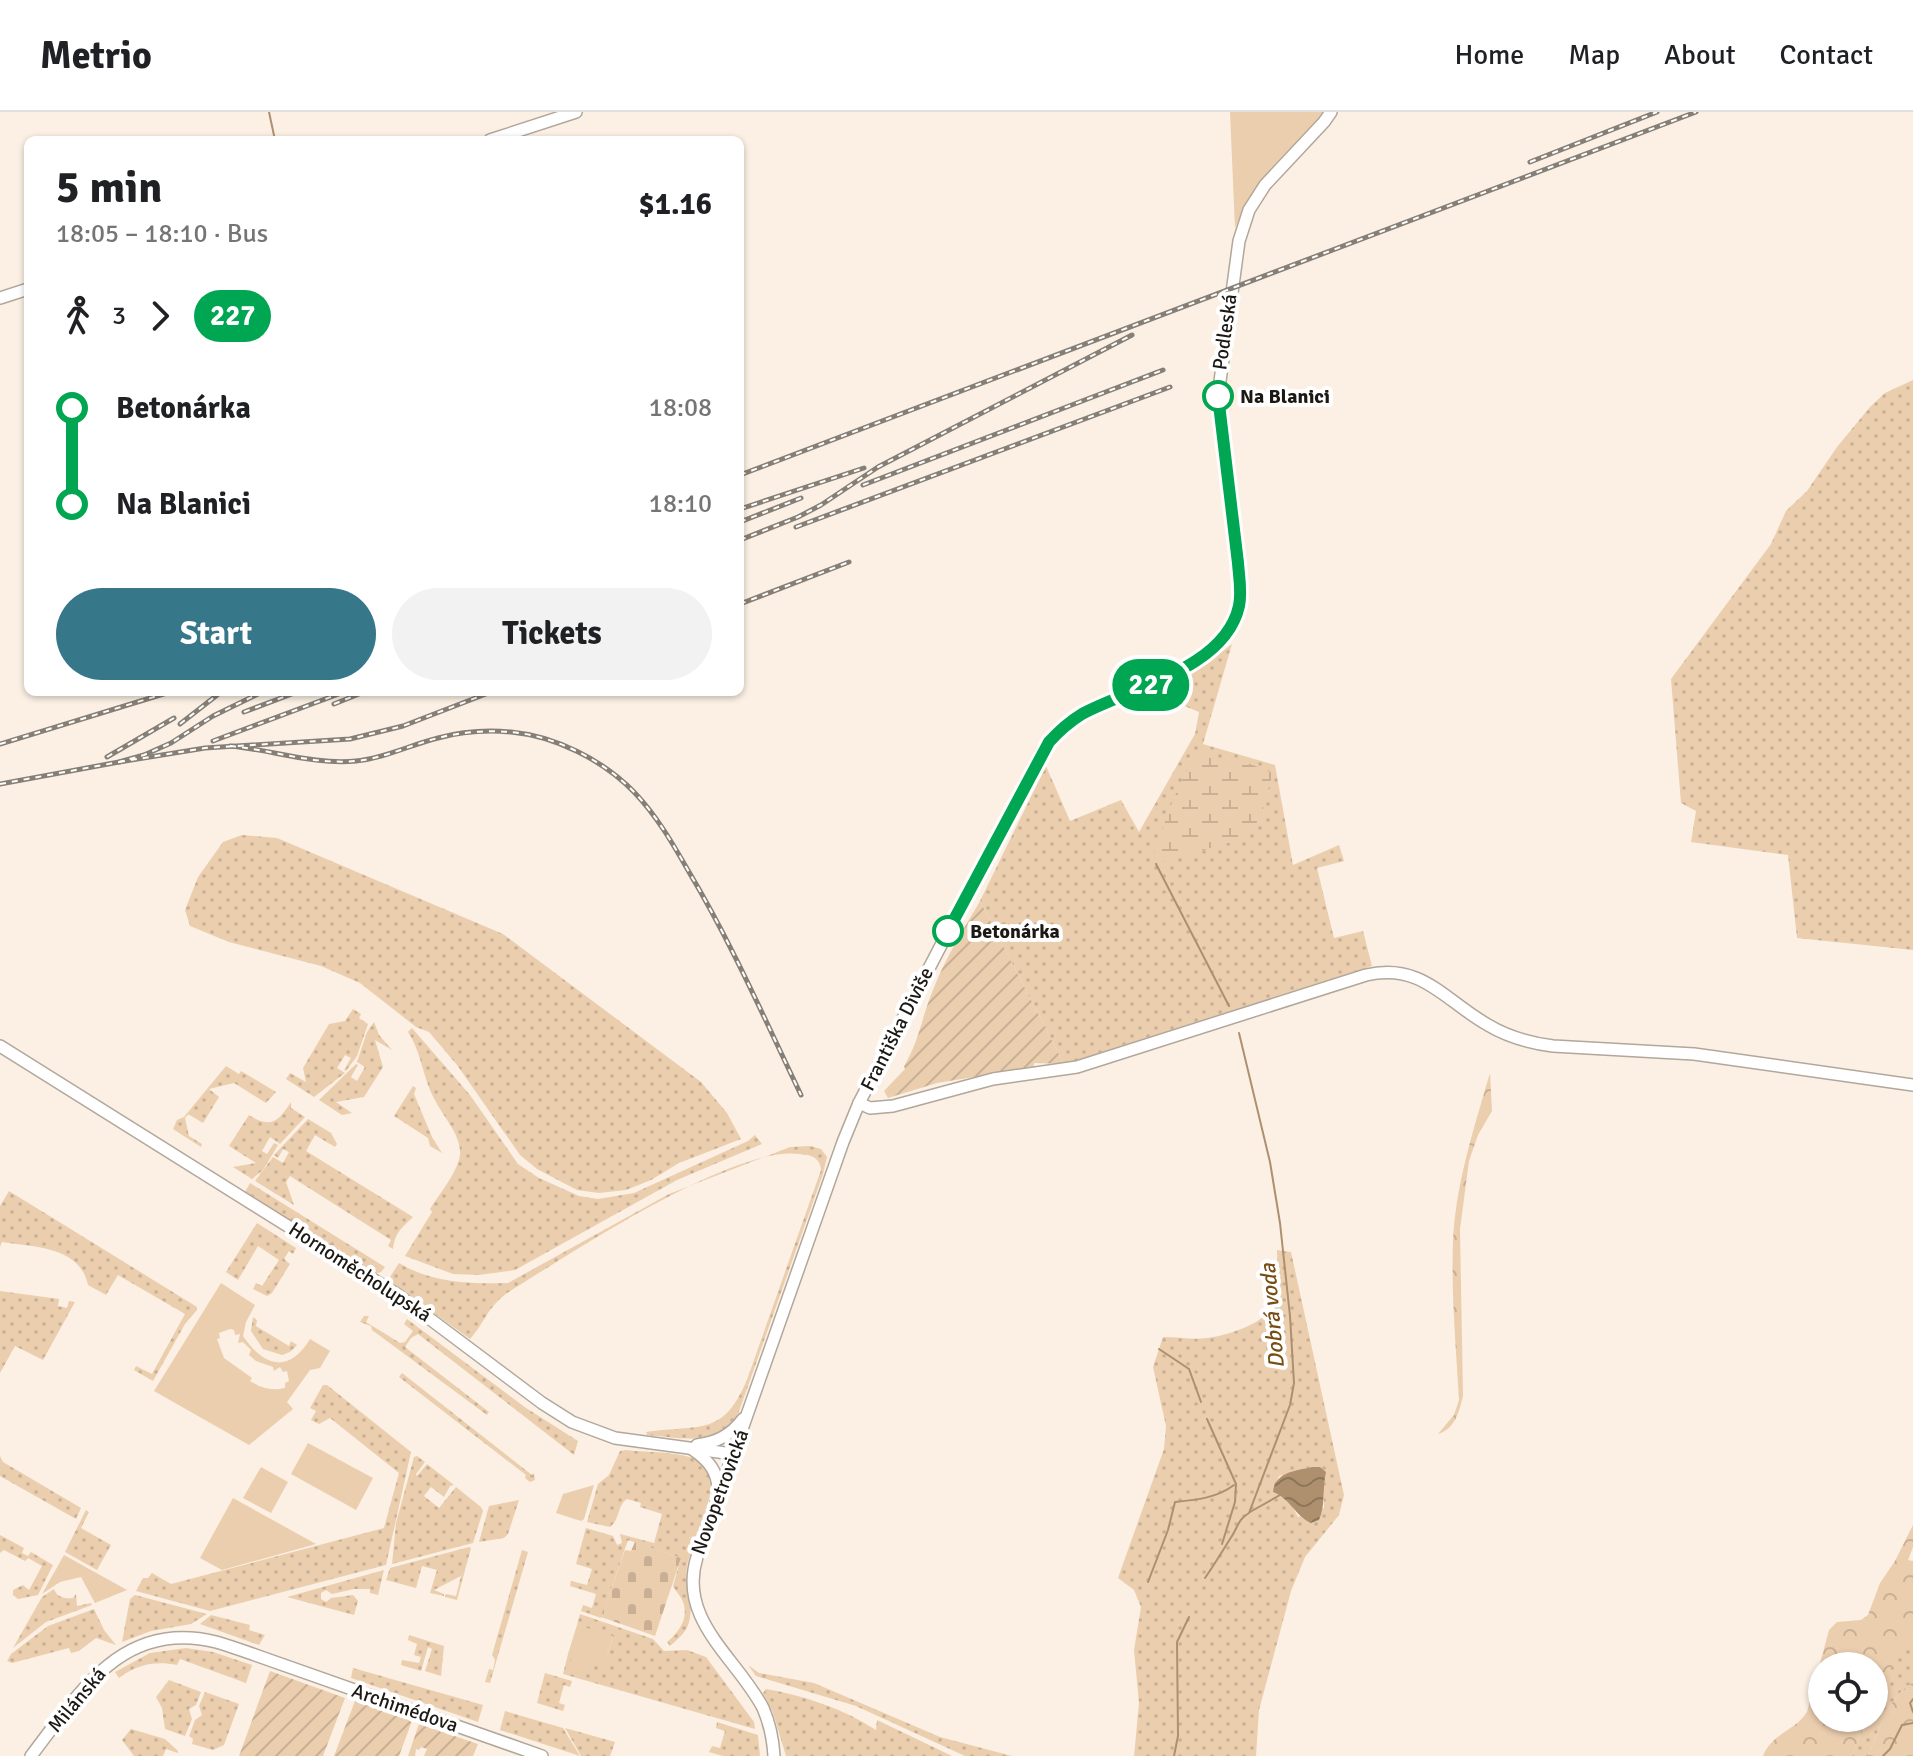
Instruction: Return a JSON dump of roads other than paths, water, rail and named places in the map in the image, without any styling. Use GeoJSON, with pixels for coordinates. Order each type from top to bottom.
{"type":"FeatureCollection","features":[{"type":"Feature","properties":{"kind":"street"},"geometry":{"type":"LineString","coordinates":[[502,136],[576,112]]}},
{"type":"Feature","properties":{"kind":"street","name":"Podleská"},"geometry":{"type":"LineString","coordinates":[[1228,628],[1240,604],[1240,590],[1218,387],[1239,241],[1246,216],[1259,192],[1331,112]]}},
{"type":"Feature","properties":{"kind":"street"},"geometry":{"type":"LineString","coordinates":[[0,298],[24,290]]}},
{"type":"Feature","properties":{"kind":"street","name":"Františka Diviše"},"geometry":{"type":"LineString","coordinates":[[754,1398],[839,1152],[859,1103],[1049,742],[1080,716],[1192,663],[1207,653],[1228,628]]}},
{"type":"Feature","properties":{"kind":"street"},"geometry":{"type":"LineString","coordinates":[[859,1103],[870,1108],[893,1106],[993,1079],[1077,1067],[1385,971],[1418,978],[1487,1025],[1533,1043],[1694,1054],[1913,1085]]}},
{"type":"Feature","properties":{"kind":"street","name":"Hornoměcholupská"},"geometry":{"type":"LineString","coordinates":[[0,1046],[389,1289],[572,1422],[615,1438],[733,1454]]}},
{"type":"Feature","properties":{"kind":"street"},"geometry":{"type":"LineString","coordinates":[[689,1447],[719,1441],[728,1435],[744,1417],[754,1398]]}},
{"type":"Feature","properties":{"kind":"street","name":"Novopetrovická"},"geometry":{"type":"LineString","coordinates":[[754,1398],[695,1564],[693,1595],[711,1635],[761,1704],[770,1725],[774,1756]]}},
{"type":"Feature","properties":{"kind":"street"},"geometry":{"type":"LineString","coordinates":[[689,1447],[705,1458],[715,1471],[718,1496]]}},
{"type":"Feature","properties":{"kind":"street","name":"Milánská"},"geometry":{"type":"LineString","coordinates":[[31,1756],[97,1674],[116,1657],[134,1647],[168,1639],[194,1639],[215,1642],[267,1659]]}},
{"type":"Feature","properties":{"kind":"street","name":"Archimédova"},"geometry":{"type":"LineString","coordinates":[[267,1659],[542,1756]]}},
{"type":"Feature","properties":{"kind":"water"},"geometry":{"type":"Polygon","coordinates":[[[1320,1467],[1326,1472],[1321,1514],[1319,1520],[1311,1523],[1273,1492],[1282,1476],[1320,1467]]]}},
{"type":"Feature","properties":{"kind":"waterway"},"geometry":{"type":"LineString","coordinates":[[269,112],[274,136]]}},
{"type":"Feature","properties":{"kind":"waterway","name":"Dobrá voda"},"geometry":{"type":"LineString","coordinates":[[1156,864],[1229,1006]]}},
{"type":"Feature","properties":{"kind":"waterway","name":"Dobrá voda"},"geometry":{"type":"LineString","coordinates":[[1205,1578],[1240,1521],[1249,1513],[1290,1405],[1294,1383],[1280,1223],[1270,1162],[1239,1033]]}},
{"type":"Feature","properties":{"kind":"waterway"},"geometry":{"type":"LineString","coordinates":[[1159,1349],[1189,1369],[1201,1402]]}},
{"type":"Feature","properties":{"kind":"waterway"},"geometry":{"type":"LineString","coordinates":[[1207,1419],[1236,1484],[1235,1502],[1222,1544]]}},
{"type":"Feature","properties":{"kind":"waterway"},"geometry":{"type":"LineString","coordinates":[[1148,1582],[1175,1502],[1213,1496],[1234,1485]]}},
{"type":"Feature","properties":{"kind":"waterway"},"geometry":{"type":"LineString","coordinates":[[1250,1512],[1280,1495]]}},
{"type":"Feature","properties":{"kind":"waterway","name":"Dobrá voda"},"geometry":{"type":"LineString","coordinates":[[1174,1756],[1178,1736],[1177,1642],[1189,1617]]}},
{"type":"Feature","properties":{"kind":"waterway"},"geometry":{"type":"LineString","coordinates":[[1913,1699],[1910,1703],[1913,1712]]}},
{"type":"Feature","properties":{"kind":"waterway"},"geometry":{"type":"LineString","coordinates":[[1883,1756],[1902,1725],[1913,1723]]}},
{"type":"Feature","properties":{"kind":"railway"},"geometry":{"type":"LineString","coordinates":[[1530,162],[1657,112]]}},
{"type":"Feature","properties":{"kind":"railway"},"geometry":{"type":"LineString","coordinates":[[744,473],[1696,112]]}},
{"type":"Feature","properties":{"kind":"railway"},"geometry":{"type":"LineString","coordinates":[[744,538],[821,505],[878,467],[1132,335]]}},
{"type":"Feature","properties":{"kind":"railway"},"geometry":{"type":"LineString","coordinates":[[863,485],[1163,370]]}},
{"type":"Feature","properties":{"kind":"railway"},"geometry":{"type":"LineString","coordinates":[[796,527],[1170,387]]}},
{"type":"Feature","properties":{"kind":"railway"},"geometry":{"type":"LineString","coordinates":[[744,508],[864,468]]}},
{"type":"Feature","properties":{"kind":"railway"},"geometry":{"type":"LineString","coordinates":[[744,520],[801,498]]}},
{"type":"Feature","properties":{"kind":"railway"},"geometry":{"type":"LineString","coordinates":[[744,602],[849,562]]}},
{"type":"Feature","properties":{"kind":"railway"},"geometry":{"type":"LineString","coordinates":[[0,744],[157,696]]}},
{"type":"Feature","properties":{"kind":"railway"},"geometry":{"type":"LineString","coordinates":[[180,724],[216,696]]}},
{"type":"Feature","properties":{"kind":"railway"},"geometry":{"type":"LineString","coordinates":[[0,784],[144,755],[254,696]]}},
{"type":"Feature","properties":{"kind":"railway"},"geometry":{"type":"LineString","coordinates":[[244,712],[286,696]]}},
{"type":"Feature","properties":{"kind":"railway"},"geometry":{"type":"LineString","coordinates":[[213,741],[333,696]]}},
{"type":"Feature","properties":{"kind":"railway"},"geometry":{"type":"LineString","coordinates":[[334,704],[354,696]]}},
{"type":"Feature","properties":{"kind":"railway"},"geometry":{"type":"LineString","coordinates":[[119,762],[205,748],[350,739],[403,726],[481,696]]}},
{"type":"Feature","properties":{"kind":"railway"},"geometry":{"type":"LineString","coordinates":[[107,757],[174,718]]}},
{"type":"Feature","properties":{"kind":"railway"},"geometry":{"type":"LineString","coordinates":[[230,746],[340,762],[377,757],[447,736],[502,731],[528,734],[561,744],[593,760],[634,792],[671,841],[734,954],[801,1095]]}},
{"type":"Feature","properties":{"kind":"place","name":"Na Blanici"},"geometry":{"type":"Point","coordinates":[1218,396]}},
{"type":"Feature","properties":{"kind":"place","name":"Betonárka"},"geometry":{"type":"Point","coordinates":[948,931]}}]}
